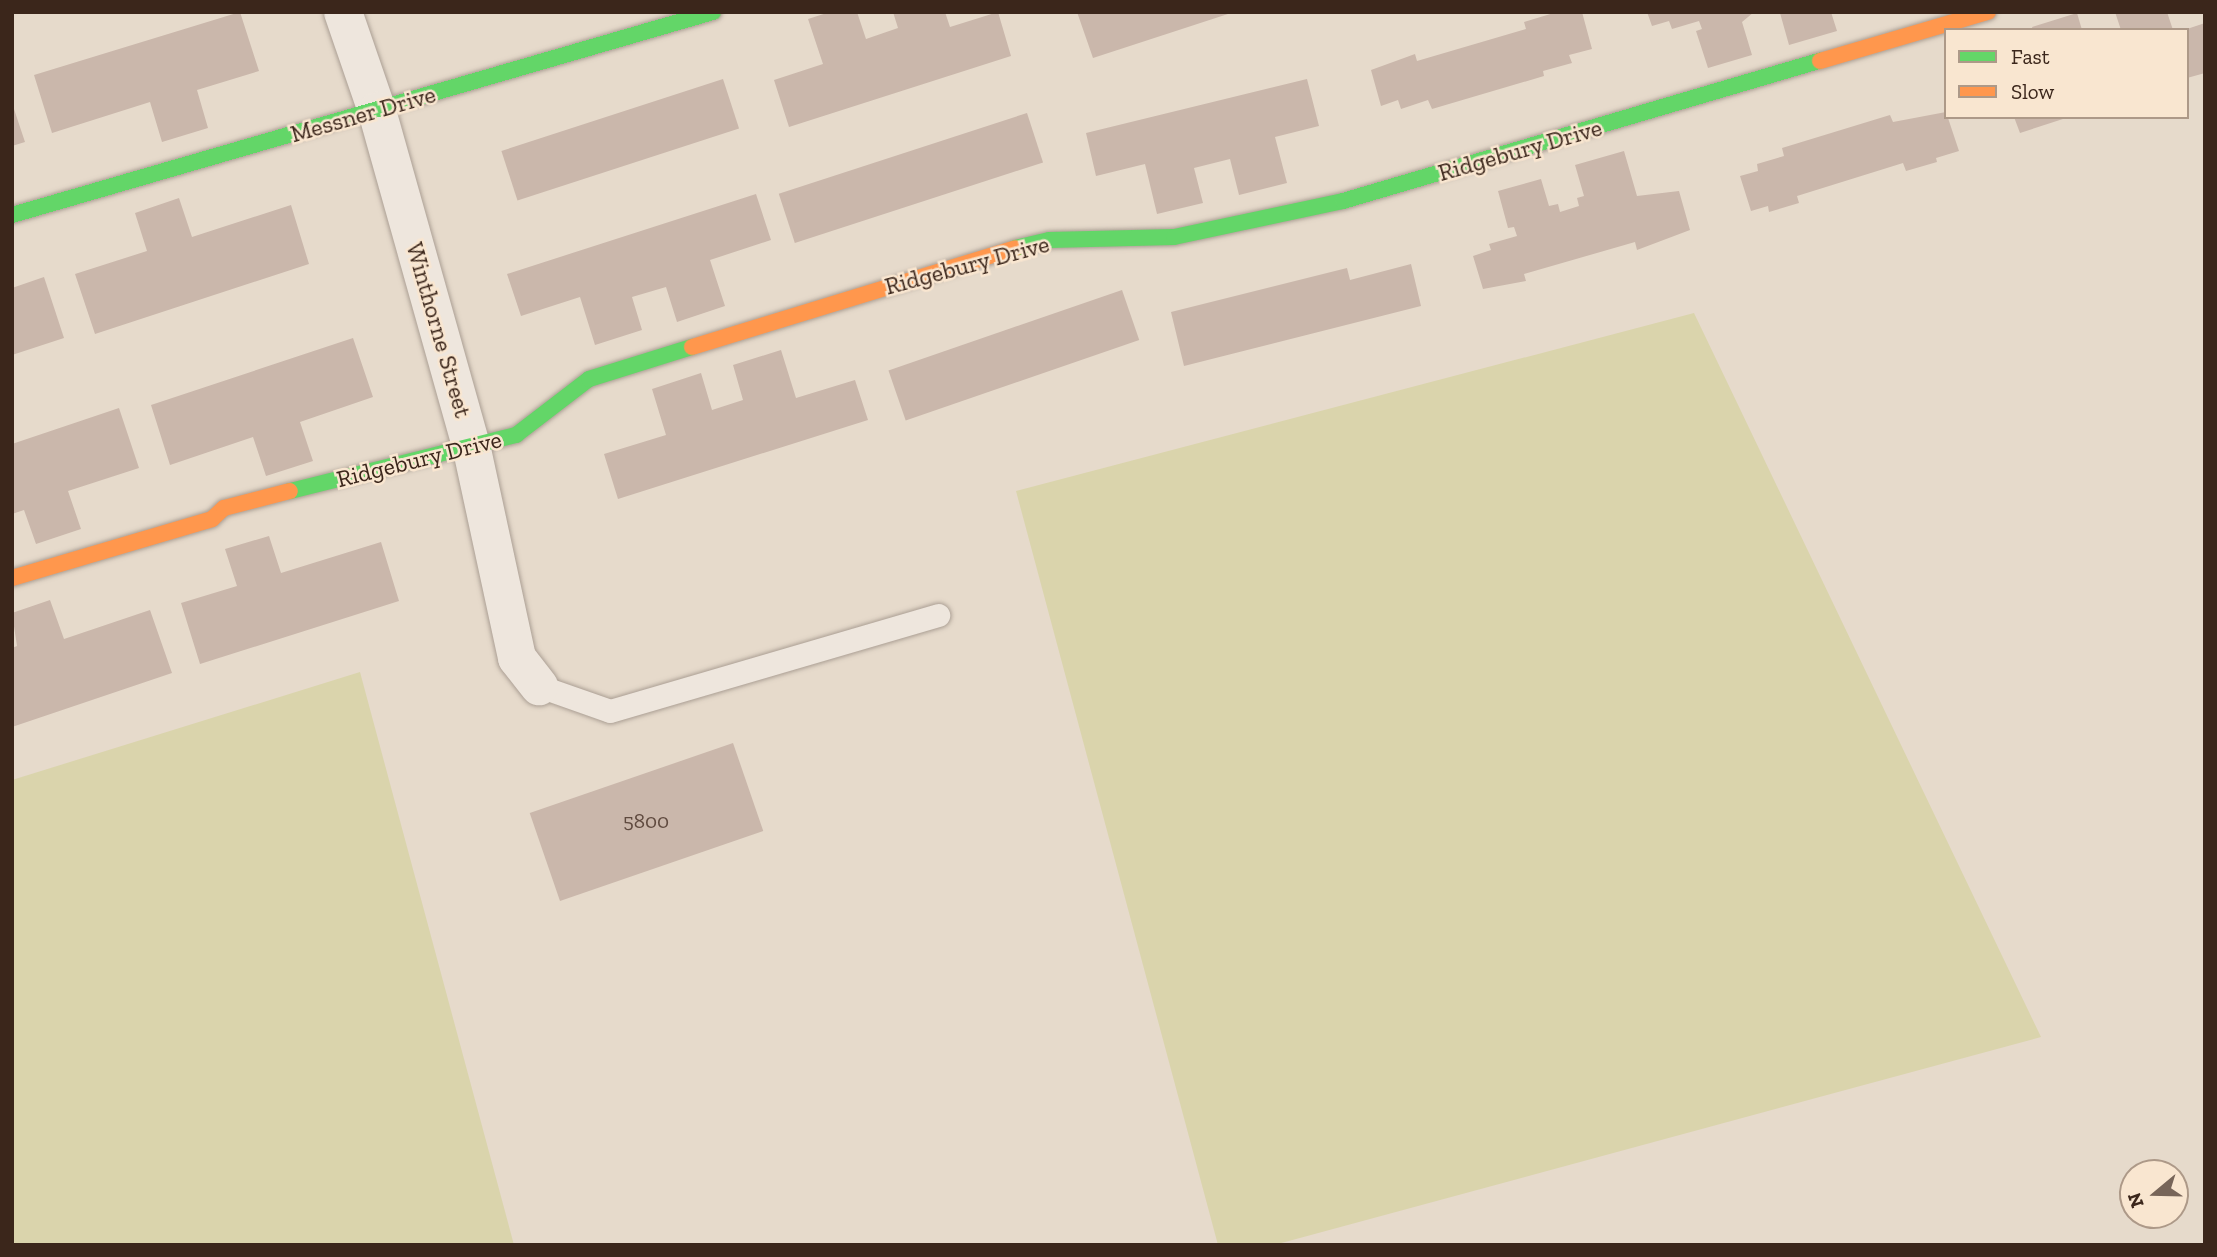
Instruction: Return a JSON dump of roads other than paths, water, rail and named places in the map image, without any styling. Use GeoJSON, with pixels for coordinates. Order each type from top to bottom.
{"type":"FeatureCollection","features":[{"type":"Feature","properties":{"kind":"street","name":"Winthorne Street"},"geometry":{"type":"LineString","coordinates":[[343,12],[377,111],[471,444],[517,658],[540,686]]}},
{"type":"Feature","properties":{"kind":"street","name":"Messner Drive"},"geometry":{"type":"LineString","coordinates":[[12,215],[377,111],[650,21],[713,12]]}},
{"type":"Feature","properties":{"kind":"street","name":"Ridgebury Drive"},"geometry":{"type":"LineString","coordinates":[[12,578],[212,519],[223,508],[471,444],[516,435],[589,379],[986,255],[1049,240],[1174,237],[1343,201],[1988,12]]}},
{"type":"Feature","properties":{"kind":"lane"},"geometry":{"type":"LineString","coordinates":[[540,686],[610,712],[938,615]]}}]}
